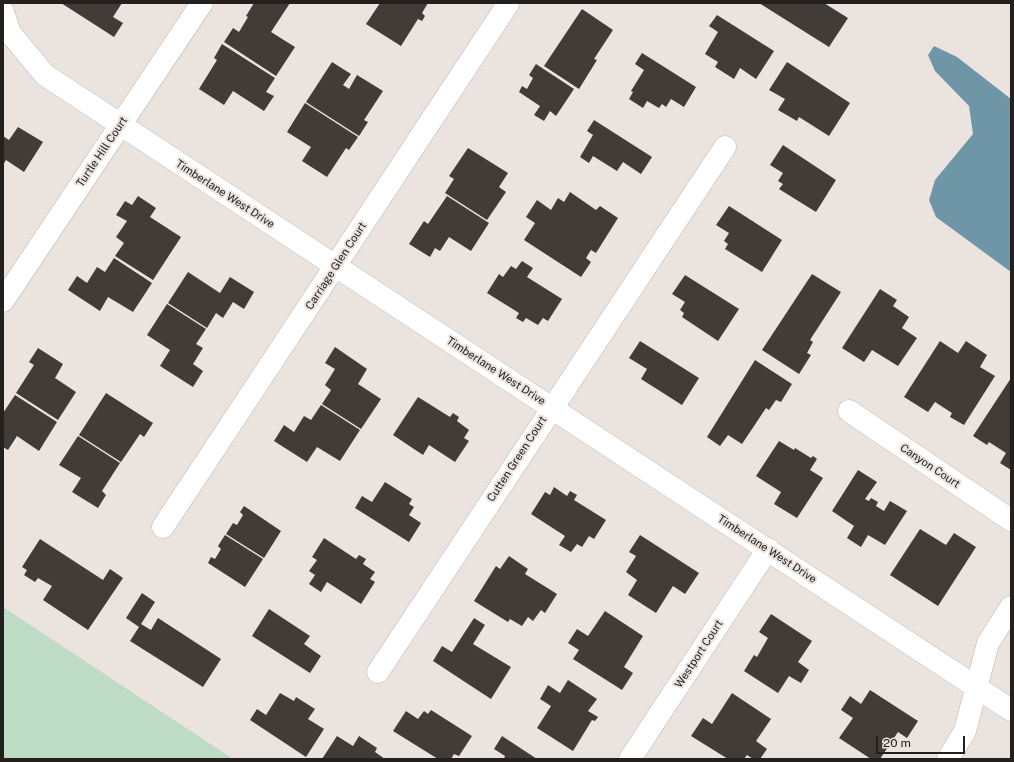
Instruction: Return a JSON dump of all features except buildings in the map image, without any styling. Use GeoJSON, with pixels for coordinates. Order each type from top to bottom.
{"type":"FeatureCollection","features":[{"type":"Feature","properties":{"kind":"street","name":"Turtle Hill Court"},"geometry":{"type":"LineString","coordinates":[[3,301],[202,3]]}},
{"type":"Feature","properties":{"kind":"street","name":"Carriage Glen Court"},"geometry":{"type":"LineString","coordinates":[[163,527],[508,4]]}},
{"type":"Feature","properties":{"kind":"street","name":"Timberlane West Drive"},"geometry":{"type":"LineString","coordinates":[[3,12],[6,33],[45,75],[120,126],[552,407],[1011,710]]}},
{"type":"Feature","properties":{"kind":"street","name":"Cutten Green Court"},"geometry":{"type":"LineString","coordinates":[[378,672],[725,147]]}},
{"type":"Feature","properties":{"kind":"street","name":"Canyon Court"},"geometry":{"type":"LineString","coordinates":[[849,411],[1011,520]]}},
{"type":"Feature","properties":{"kind":"street","name":"Westport Court"},"geometry":{"type":"LineString","coordinates":[[630,759],[768,549]]}},
{"type":"Feature","properties":{"kind":"street"},"geometry":{"type":"LineString","coordinates":[[948,759],[965,731],[988,643],[1011,608]]}},
{"type":"Feature","properties":{"kind":"green space"},"geometry":{"type":"Polygon","coordinates":[[[3,607],[233,759],[3,759],[3,607]]]}},
{"type":"Feature","properties":{"kind":"water"},"geometry":{"type":"Polygon","coordinates":[[[934,46],[957,57],[1011,99],[1011,272],[936,217],[929,200],[935,180],[973,134],[969,106],[935,71],[928,55],[934,46]]]}}]}
